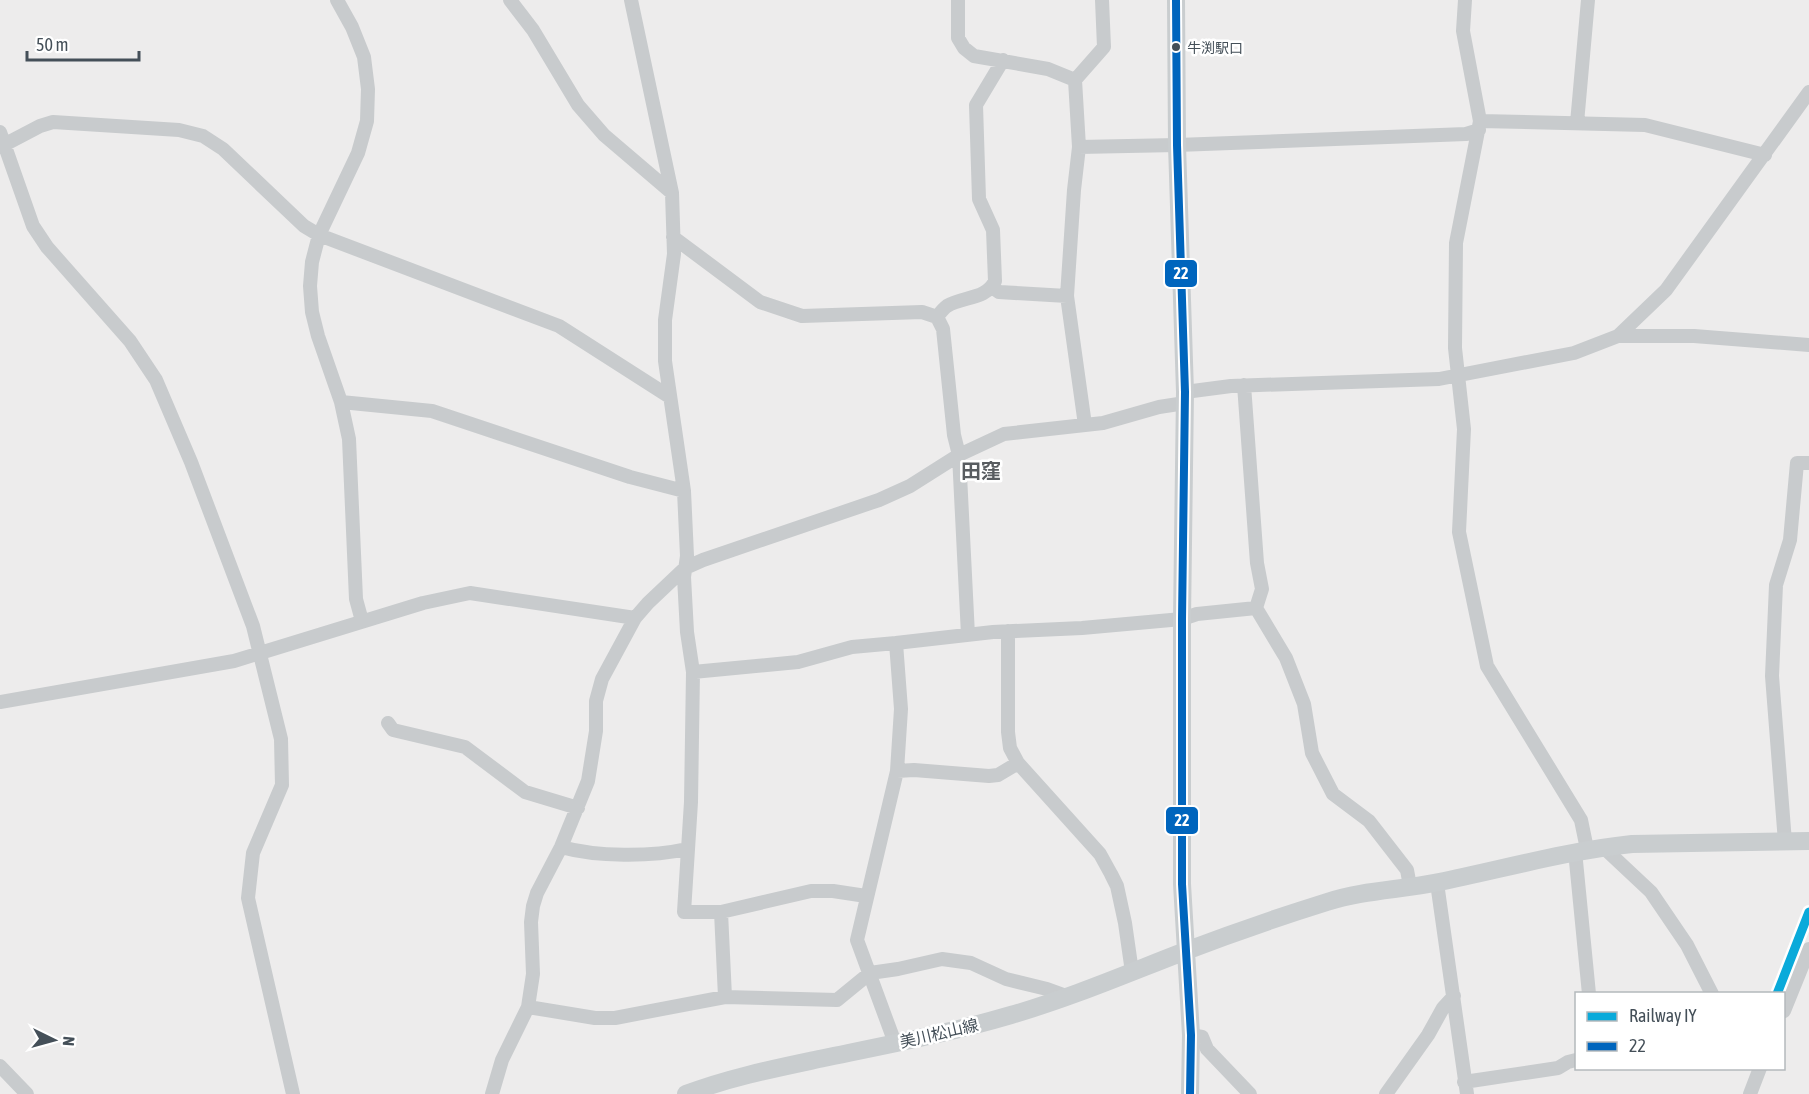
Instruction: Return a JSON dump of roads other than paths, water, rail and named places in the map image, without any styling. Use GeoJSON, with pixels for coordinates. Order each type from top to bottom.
{"type":"FeatureCollection","features":[{"type":"Feature","properties":{"kind":"main road"},"geometry":{"type":"LineString","coordinates":[[1176,0],[1185,398],[1182,884],[1191,1035],[1190,1094]]}},
{"type":"Feature","properties":{"kind":"main road","name":"美川松山線"},"geometry":{"type":"LineString","coordinates":[[686,1094],[764,1071],[951,1032],[1069,997],[1185,951],[1356,894],[1437,883],[1588,849],[1632,844],[1809,841]]}},
{"type":"Feature","properties":{"kind":"street"},"geometry":{"type":"LineString","coordinates":[[337,0],[352,27],[364,57],[368,89],[367,121],[358,153],[319,236],[312,262],[312,312],[341,402],[349,439],[356,599],[362,621]]}},
{"type":"Feature","properties":{"kind":"street"},"geometry":{"type":"LineString","coordinates":[[510,0],[533,30],[585,112],[604,135],[672,193]]}},
{"type":"Feature","properties":{"kind":"street"},"geometry":{"type":"LineString","coordinates":[[632,0],[672,193],[674,254],[665,320],[665,360],[684,491],[687,556],[684,577],[687,632],[693,672],[691,802],[684,912],[721,912],[811,891],[832,891],[866,896]]}},
{"type":"Feature","properties":{"kind":"street"},"geometry":{"type":"LineString","coordinates":[[958,0],[958,38],[964,48],[975,56],[1047,69],[1075,80]]}},
{"type":"Feature","properties":{"kind":"street"},"geometry":{"type":"LineString","coordinates":[[1085,424],[1067,296],[1079,147],[1075,80],[1104,47],[1102,0]]}},
{"type":"Feature","properties":{"kind":"street"},"geometry":{"type":"LineString","coordinates":[[1465,0],[1463,31],[1480,126],[1456,243],[1455,348],[1464,429],[1459,532],[1487,666],[1581,820],[1588,849],[1589,992]]}},
{"type":"Feature","properties":{"kind":"street"},"geometry":{"type":"LineString","coordinates":[[1577,123],[1588,0]]}},
{"type":"Feature","properties":{"kind":"street"},"geometry":{"type":"LineString","coordinates":[[937,317],[946,306],[984,293],[992,287],[995,281],[993,230],[979,198],[976,105],[1003,60]]}},
{"type":"Feature","properties":{"kind":"street"},"geometry":{"type":"LineString","coordinates":[[1618,336],[1666,290],[1809,92]]}},
{"type":"Feature","properties":{"kind":"street"},"geometry":{"type":"LineString","coordinates":[[293,1094],[248,898],[254,853],[282,785],[280,739],[253,626],[191,462],[156,380],[130,341],[47,247],[33,226],[2,141],[40,126],[64,121],[179,130],[203,136],[223,149],[304,226],[319,236],[559,326],[670,397]]}},
{"type":"Feature","properties":{"kind":"street"},"geometry":{"type":"LineString","coordinates":[[1079,147],[1467,134],[1480,126],[1577,123],[1645,125],[1765,155]]}},
{"type":"Feature","properties":{"kind":"street"},"geometry":{"type":"LineString","coordinates":[[673,237],[760,302],[802,316],[922,312],[937,317],[943,329],[954,435],[959,455],[968,635]]}},
{"type":"Feature","properties":{"kind":"street"},"geometry":{"type":"LineString","coordinates":[[992,287],[999,292],[1067,296]]}},
{"type":"Feature","properties":{"kind":"street"},"geometry":{"type":"LineString","coordinates":[[492,1094],[502,1060],[528,1007],[533,974],[531,922],[533,906],[537,893],[561,847],[588,781],[596,731],[596,700],[602,680],[635,618],[685,568],[879,500],[910,486],[959,455],[1004,434],[1103,423],[1185,398],[1244,385],[1439,379],[1574,353],[1618,336],[1694,336],[1809,345]]}},
{"type":"Feature","properties":{"kind":"street"},"geometry":{"type":"LineString","coordinates":[[1244,385],[1257,563],[1262,589],[1256,608],[1286,658],[1304,704],[1312,753],[1333,794],[1369,820],[1407,870],[1410,886]]}},
{"type":"Feature","properties":{"kind":"street"},"geometry":{"type":"LineString","coordinates":[[341,402],[432,411],[630,477],[684,491]]}},
{"type":"Feature","properties":{"kind":"street"},"geometry":{"type":"LineString","coordinates":[[1785,842],[1773,676],[1776,585],[1790,540],[1797,463],[1809,463]]}},
{"type":"Feature","properties":{"kind":"street"},"geometry":{"type":"LineString","coordinates":[[0,702],[234,661],[423,603],[470,593],[635,618]]}},
{"type":"Feature","properties":{"kind":"street"},"geometry":{"type":"LineString","coordinates":[[693,672],[798,662],[852,646],[1008,631],[1082,628],[1182,619],[1197,614],[1256,608]]}},
{"type":"Feature","properties":{"kind":"street"},"geometry":{"type":"LineString","coordinates":[[1008,631],[1010,748],[1018,763],[1100,854],[1111,874],[1117,886],[1125,923],[1132,972]]}},
{"type":"Feature","properties":{"kind":"street"},"geometry":{"type":"LineString","coordinates":[[895,1043],[857,940],[897,771],[901,709],[896,643]]}},
{"type":"Feature","properties":{"kind":"street"},"geometry":{"type":"LineString","coordinates":[[388,723],[393,730],[465,747],[525,792],[578,808]]}},
{"type":"Feature","properties":{"kind":"street"},"geometry":{"type":"LineString","coordinates":[[897,771],[914,770],[989,776],[998,775],[1018,763]]}},
{"type":"Feature","properties":{"kind":"street"},"geometry":{"type":"LineString","coordinates":[[561,847],[578,851],[662,854],[687,849]]}},
{"type":"Feature","properties":{"kind":"street"},"geometry":{"type":"LineString","coordinates":[[1588,849],[1652,892],[1687,945],[1711,992]]}},
{"type":"Feature","properties":{"kind":"street"},"geometry":{"type":"LineString","coordinates":[[1437,883],[1466,1088],[1558,1068],[1575,1060]]}},
{"type":"Feature","properties":{"kind":"street"},"geometry":{"type":"LineString","coordinates":[[721,912],[725,997]]}},
{"type":"Feature","properties":{"kind":"street"},"geometry":{"type":"LineString","coordinates":[[1785,1009],[1809,950]]}},
{"type":"Feature","properties":{"kind":"street"},"geometry":{"type":"LineString","coordinates":[[528,1007],[595,1018],[615,1018],[725,997],[837,1000],[870,973],[942,959],[971,963],[1006,979],[1069,997]]}},
{"type":"Feature","properties":{"kind":"street"},"geometry":{"type":"LineString","coordinates":[[1386,1094],[1428,1035],[1443,1008],[1454,996]]}},
{"type":"Feature","properties":{"kind":"street"},"geometry":{"type":"LineString","coordinates":[[1191,1035],[1202,1037],[1207,1049],[1250,1094]]}},
{"type":"Feature","properties":{"kind":"street"},"geometry":{"type":"LineString","coordinates":[[0,1066],[27,1094]]}},
{"type":"Feature","properties":{"kind":"street"},"geometry":{"type":"LineString","coordinates":[[1752,1093],[1759,1070]]}},
{"type":"Feature","properties":{"kind":"rail line","name":"IY"},"geometry":{"type":"LineString","coordinates":[[1778,992],[1809,912]]}},
{"type":"Feature","properties":{"kind":"place","name":"牛渕駅口"},"geometry":{"type":"Point","coordinates":[1176,47]}},
{"type":"Feature","properties":{"kind":"district","name":"田窪"},"geometry":{"type":"Point","coordinates":[981,471]}}]}
